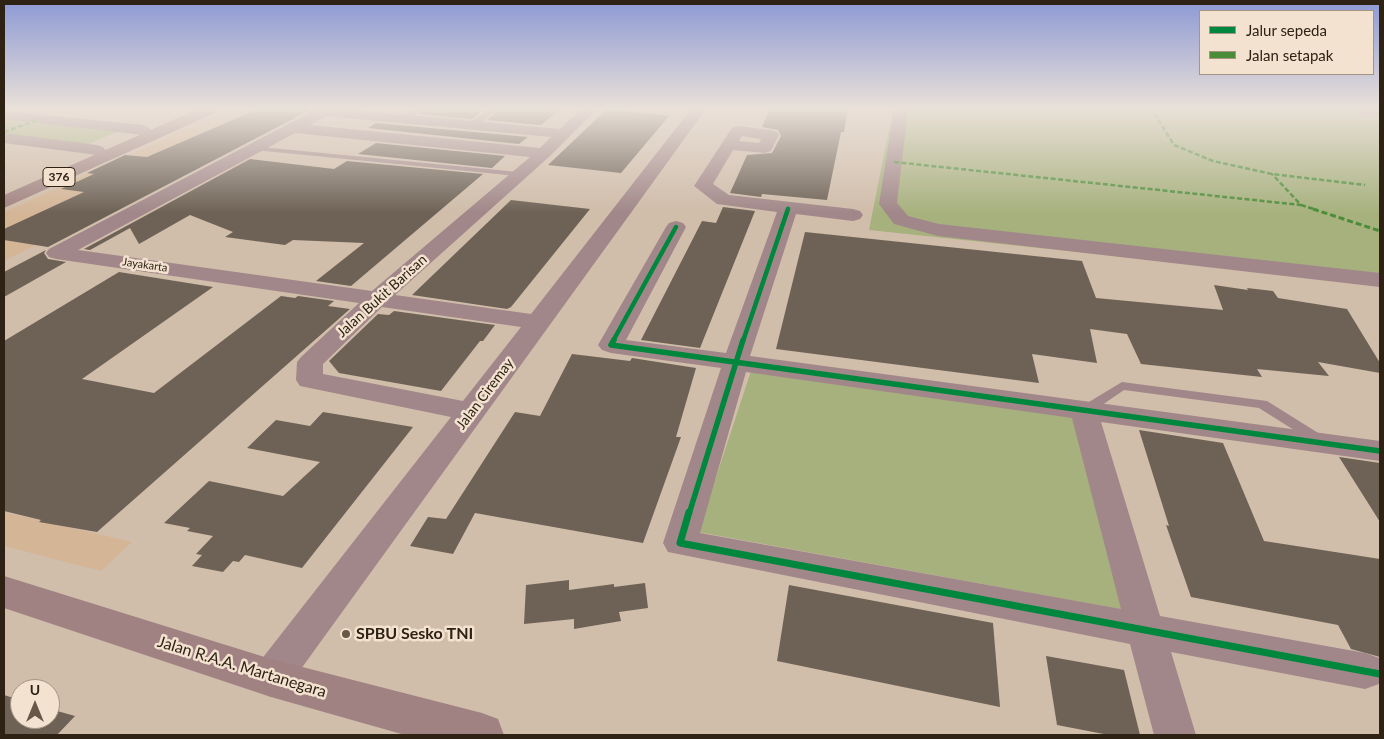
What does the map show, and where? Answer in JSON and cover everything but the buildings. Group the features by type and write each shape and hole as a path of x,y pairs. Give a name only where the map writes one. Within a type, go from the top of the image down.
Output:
{"main road":[{"name":"376","path":"4,190 112,143"},
{"name":"376","path":"4,202 135,143"},
{"name":"Jalan R.A.A. Martanegara","path":"4,592 271,678 482,735"}],"street":[{"path":"47,143 97,150"},
{"name":"Jayakarta","path":"263,143 56,253 539,322"},
{"path":"448,143 544,153"},
{"name":"Jalan Bukit Barisan","path":"471,412 309,380 310,362 378,298 554,143"},
{"name":"Jalan Ciremay","path":"271,678 673,143"},
{"path":"896,143 888,204 901,220 938,230 1380,280"},
{"path":"730,145 703,186 724,200 853,215"},
{"path":"788,208 735,364 680,543 1365,671"},
{"path":"676,227 611,345 735,364 1380,452"},
{"path":"1084,411 1175,735"}],"lane":[{"path":"254,148 518,174"}],"shaded area":[{"path":"154,143 234,143 4,261 4,212"},
{"path":"4,512 132,542 101,571 4,546"}],"green space":[{"path":"886,143 1380,143 1380,284 869,230"},
{"path":"751,371 1075,415 1125,610 698,532"}],"marked path":[{"path":"1173,143 1213,161 1272,174 1365,185"},
{"path":"894,162 1301,205 1272,174"},
{"path":"1301,205 1380,231"}],"cycle path":[{"path":"788,208 735,364 680,543 1380,674"},
{"path":"676,227 611,345 1380,451"}],"place":[{"name":"SPBU Sesko TNI","path":"346,634"}]}
